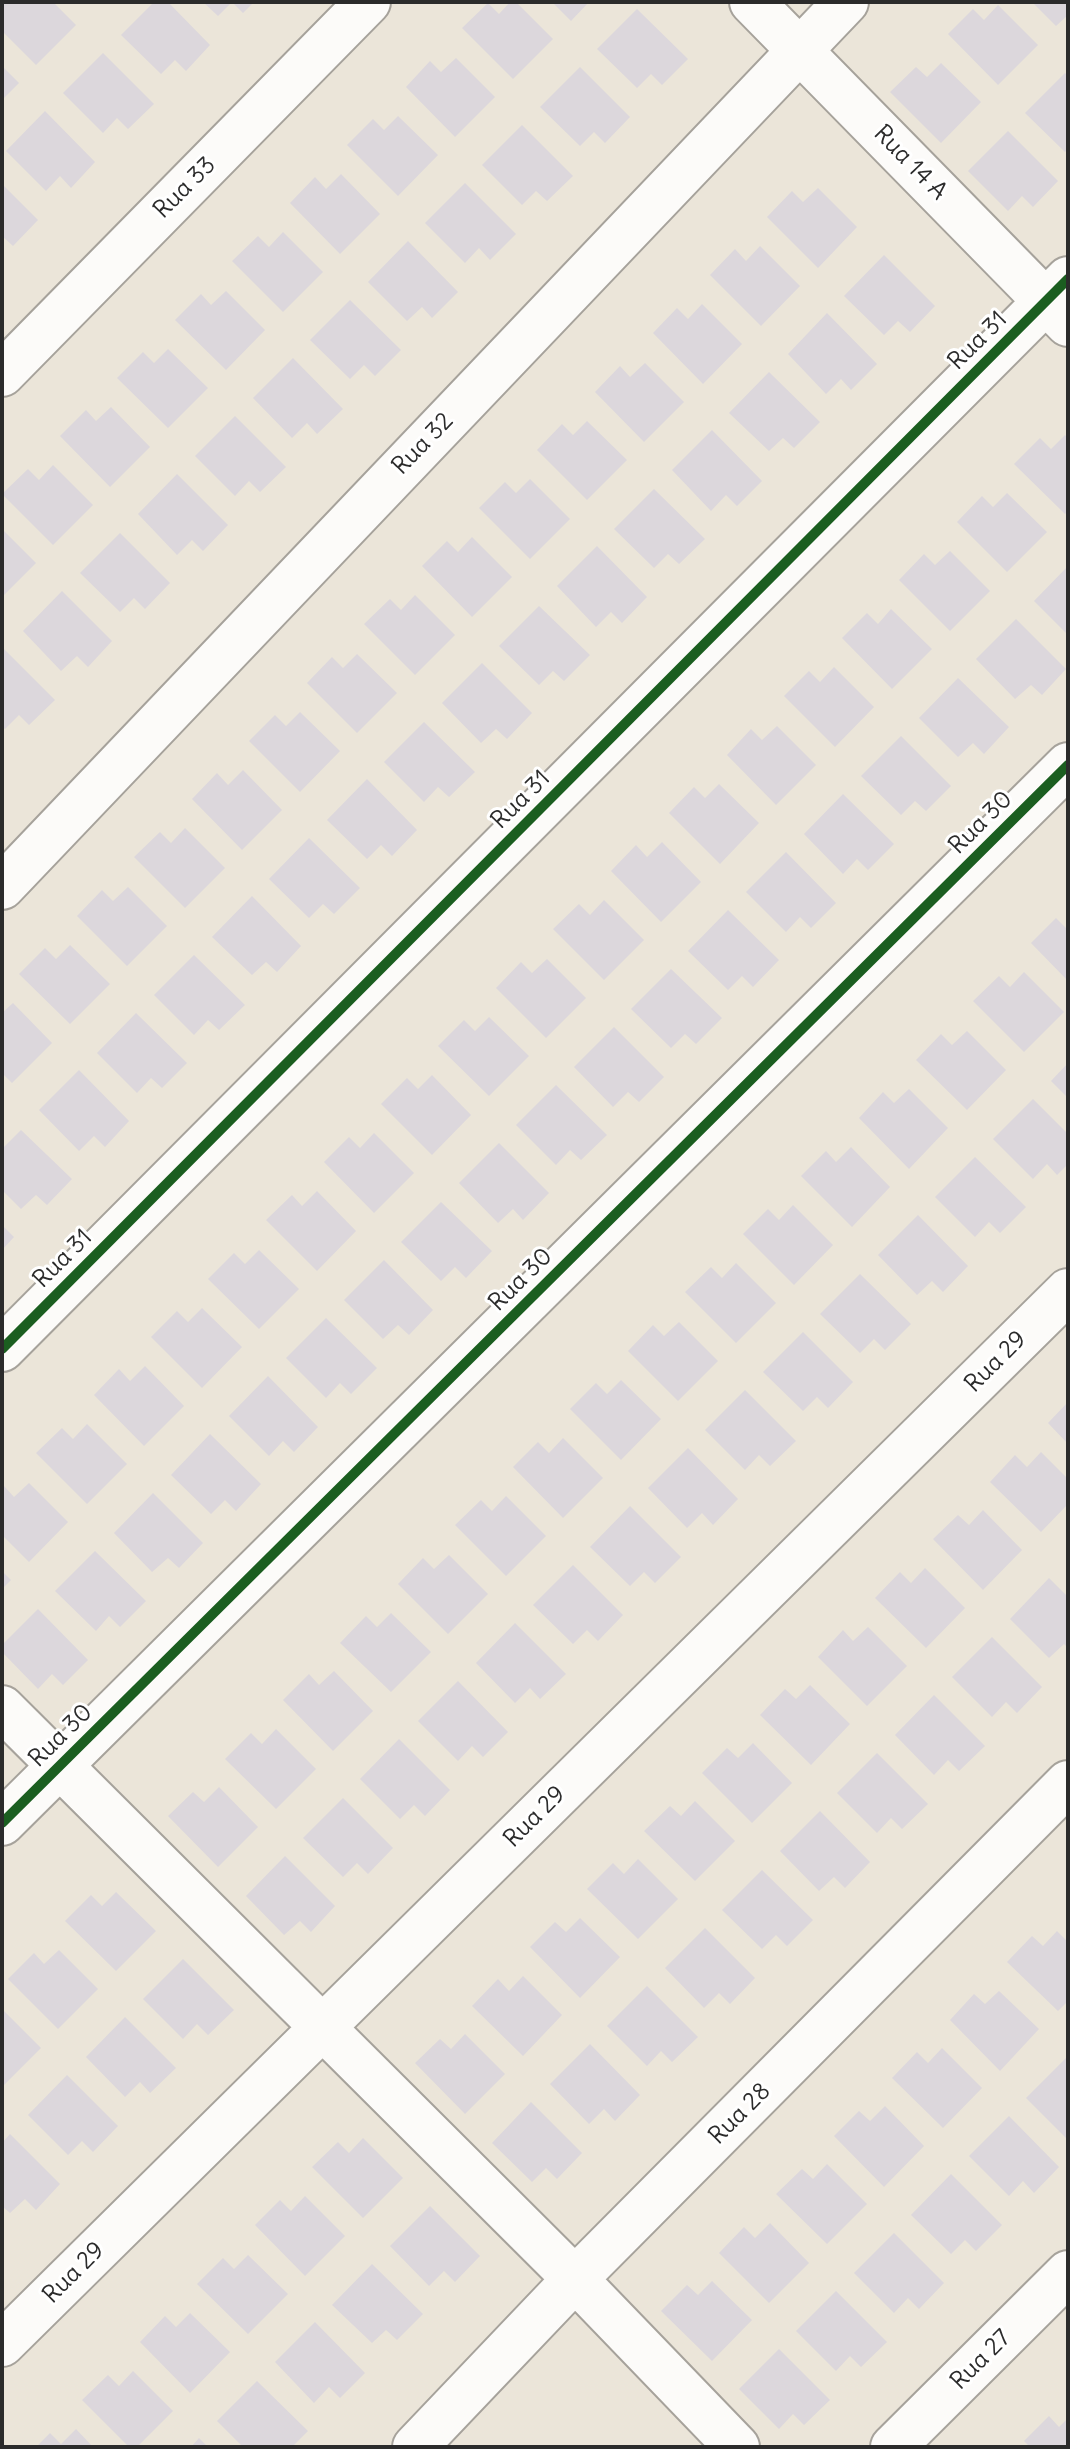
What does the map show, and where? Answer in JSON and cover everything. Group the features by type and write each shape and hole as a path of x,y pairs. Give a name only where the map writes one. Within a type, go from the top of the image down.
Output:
{"street":[{"name":"Rua 33","path":"2,374 368,2"},
{"name":"Rua 14 A","path":"752,2 1061,301"},
{"name":"Rua 32","path":"2,887 846,2"},
{"name":"Rua 31","path":"2,1349 1061,301"},
{"name":"Rua 30","path":"2,1823 1068,765"},
{"name":"Rua 29","path":"2,2344 1068,1291"},
{"path":"2,1708 575,2279 737,2447"},
{"name":"Rua 28","path":"415,2447 575,2279 1068,1783"},
{"name":"Rua 27","path":"893,2447 1068,2273"}],"building":[{"path":"2,2 53,2 76,25 36,65 2,31"},
{"path":"154,2 168,2 210,45 186,71 175,60 161,74 121,35"},
{"path":"203,2 232,2 218,16"},
{"path":"232,2 254,2 243,13"},
{"path":"510,2 516,2 553,39 513,79 462,28 488,3 499,14"},
{"path":"552,2 589,2 571,21"},
{"path":"1032,2 1068,2 1068,15 1056,26"},
{"path":"998,5 1038,45 998,85 948,34 973,9 984,20"},
{"path":"637,9 688,59 662,85 651,74 637,88 597,49"},
{"path":"103,53 154,104 128,129 117,118 103,133 63,93"},
{"path":"456,58 495,97 455,137 406,87 430,61 441,72"},
{"path":"941,63 981,102 941,143 890,92 916,67 927,77"},
{"path":"2,66 19,83 2,100"},
{"path":"580,67 630,117 605,143 594,132 580,146 540,107"},
{"path":"1065,73 1068,76 1068,149 1065,152 1025,113"},
{"path":"45,111 95,162 71,188 60,176 46,191 6,151"},
{"path":"398,116 438,155 398,196 347,145 373,119 384,130"},
{"path":"522,125 573,176 547,201 536,191 522,205 482,165"},
{"path":"1008,131 1058,181 1033,207 1022,196 1008,211 968,171"},
{"path":"341,174 380,214 340,254 290,203 315,177 326,189"},
{"path":"465,183 516,234 490,260 479,248 465,263 425,223"},
{"path":"2,184 38,220 13,246 2,236"},
{"path":"818,188 857,227 818,268 767,217 792,191 803,202"},
{"path":"283,232 323,272 283,312 232,261 258,236 269,247"},
{"path":"408,241 458,292 432,318 422,307 407,321 368,282"},
{"path":"760,246 800,286 761,326 710,275 735,249 746,261"},
{"path":"884,255 935,306 910,332 898,321 884,335 844,296"},
{"path":"226,291 265,330 226,370 175,320 201,294 211,305"},
{"path":"350,300 401,350 375,376 364,365 350,379 310,340"},
{"path":"702,304 742,344 703,384 653,333 677,308 688,319"},
{"path":"827,313 877,364 851,390 841,379 826,394 788,354"},
{"path":"168,349 208,388 168,428 117,378 143,352 154,363"},
{"path":"293,358 343,409 317,434 307,423 292,438 253,398"},
{"path":"645,363 684,402 644,442 595,392 620,366 630,377"},
{"path":"769,372 820,422 794,448 783,438 769,451 729,413"},
{"path":"111,407 150,447 110,487 60,436 86,410 96,421"},
{"path":"235,416 286,467 260,492 249,481 235,496 195,456"},
{"path":"587,421 627,460 587,500 537,450 562,424 573,435"},
{"path":"712,430 762,481 737,506 726,495 711,511 672,470"},
{"path":"1065,435 1068,438 1068,511 1065,514 1014,464 1040,438 1051,449"},
{"path":"53,465 93,505 53,545 2,494 28,469 39,480"},
{"path":"177,474 228,525 203,551 192,540 177,555 138,514"},
{"path":"530,479 570,519 530,559 479,508 505,482 516,493"},
{"path":"654,489 705,539 679,564 668,554 654,568 614,529"},
{"path":"1007,493 1047,532 1007,572 957,522 982,496 993,507"},
{"path":"2,529 36,563 2,597"},
{"path":"120,533 170,583 145,609 134,598 120,612 80,573"},
{"path":"472,537 512,577 472,617 422,566 447,541 458,552"},
{"path":"597,546 647,597 622,623 611,612 596,627 557,586"},
{"path":"950,551 990,591 950,631 899,580 924,554 935,565"},
{"path":"1068,566 1068,635 1034,601"},
{"path":"62,591 112,641 88,667 77,656 61,671 23,631"},
{"path":"415,595 455,635 415,675 364,624 390,599 401,610"},
{"path":"539,606 590,655 564,681 553,671 539,685 499,646"},
{"path":"891,609 932,649 892,689 842,638 867,613 878,624"},
{"path":"1016,619 1066,669 1042,695 1031,685 1015,699 976,659"},
{"path":"4,649 55,700 29,725 19,715 5,729 2,727"},
{"path":"357,654 397,693 357,733 307,683 332,657 343,668"},
{"path":"482,663 532,713 507,739 496,729 481,743 442,703"},
{"path":"834,667 874,707 835,747 784,696 809,671 820,682"},
{"path":"958,678 1009,727 984,754 973,743 958,757 919,718"},
{"path":"300,712 340,751 300,792 249,741 275,715 286,726"},
{"path":"424,722 475,772 449,797 438,787 424,802 384,762"},
{"path":"777,726 816,765 776,805 727,755 751,729 762,740"},
{"path":"901,736 951,786 926,811 915,801 901,815 861,776"},
{"path":"243,770 282,810 242,850 192,799 217,773 228,785"},
{"path":"367,779 417,830 392,856 381,845 367,859 327,820"},
{"path":"719,784 759,823 720,864 669,813 694,787 705,798"},
{"path":"843,794 894,844 868,870 857,859 843,874 804,834"},
{"path":"185,828 225,868 185,908 134,857 160,832 171,843"},
{"path":"309,838 360,888 334,914 323,904 309,918 269,879"},
{"path":"662,842 701,882 661,922 611,871 636,845 647,857"},
{"path":"786,852 836,903 811,928 800,917 786,932 746,892"},
{"path":"128,887 167,926 127,966 77,916 102,890 113,901"},
{"path":"252,896 301,946 277,972 266,962 252,975 212,937"},
{"path":"604,900 644,940 604,980 553,929 579,904 590,915"},
{"path":"728,910 779,960 753,987 742,976 728,990 688,951"},
{"path":"1056,918 1068,930 1068,981 1031,943"},
{"path":"70,945 110,984 70,1024 19,974 45,948 56,959"},
{"path":"194,955 245,1005 219,1030 208,1020 194,1035 154,995"},
{"path":"547,959 586,998 546,1038 496,988 521,962 532,973"},
{"path":"671,969 722,1018 696,1044 685,1034 671,1048 631,1009"},
{"path":"1024,972 1064,1012 1024,1052 973,1001 999,976 1010,987"},
{"path":"13,1003 52,1043 12,1083 2,1073 2,1013"},
{"path":"136,1013 187,1063 162,1088 151,1078 137,1093 97,1053"},
{"path":"489,1017 529,1056 489,1096 438,1046 464,1020 475,1031"},
{"path":"614,1027 664,1077 639,1102 628,1092 613,1107 574,1067"},
{"path":"967,1031 1006,1070 967,1110 916,1060 941,1034 952,1045"},
{"path":"1068,1063 1068,1098 1051,1081"},
{"path":"79,1070 129,1121 105,1147 94,1136 79,1151 39,1110"},
{"path":"432,1075 471,1115 432,1155 381,1104 407,1078 418,1089"},
{"path":"556,1085 607,1135 581,1160 570,1150 556,1165 516,1125"},
{"path":"909,1089 948,1128 909,1169 859,1118 883,1092 894,1103"},
{"path":"1033,1099 1068,1134 1068,1164 1057,1175 1047,1164 1033,1179 993,1139"},
{"path":"21,1130 72,1179 47,1205 36,1195 21,1209 2,1190 2,1149"},
{"path":"374,1133 414,1173 374,1213 324,1162 349,1137 360,1148"},
{"path":"499,1143 549,1193 523,1220 513,1209 498,1223 459,1183"},
{"path":"851,1147 890,1187 852,1227 801,1176 826,1151 836,1162"},
{"path":"975,1157 1026,1207 1000,1233 989,1222 975,1237 935,1197"},
{"path":"317,1191 356,1231 317,1271 266,1220 292,1195 302,1206"},
{"path":"441,1202 492,1251 466,1278 455,1267 441,1281 401,1242"},
{"path":"793,1205 833,1245 794,1285 743,1234 768,1209 779,1220"},
{"path":"918,1215 968,1266 943,1292 932,1281 917,1295 878,1255"},
{"path":"2,1225 14,1237 2,1250"},
{"path":"259,1250 299,1289 259,1329 208,1279 234,1253 245,1264"},
{"path":"384,1260 433,1310 409,1335 398,1325 383,1339 344,1300"},
{"path":"736,1263 776,1303 736,1343 685,1292 711,1267 722,1278"},
{"path":"860,1274 911,1324 885,1350 874,1339 860,1353 820,1314"},
{"path":"202,1308 242,1347 202,1388 151,1337 177,1311 188,1322"},
{"path":"326,1318 377,1368 351,1394 340,1383 326,1398 286,1358"},
{"path":"679,1322 718,1361 678,1401 628,1351 653,1325 664,1336"},
{"path":"803,1332 853,1382 828,1408 817,1397 803,1411 763,1372"},
{"path":"145,1366 184,1406 144,1446 94,1395 119,1369 130,1381"},
{"path":"268,1376 318,1427 294,1452 283,1441 269,1456 229,1416"},
{"path":"621,1380 661,1419 621,1460 570,1409 596,1383 607,1394"},
{"path":"745,1390 796,1441 770,1466 759,1455 745,1470 705,1430"},
{"path":"1068,1402 1068,1444 1048,1423"},
{"path":"87,1424 127,1464 87,1504 36,1453 62,1428 73,1439"},
{"path":"210,1434 261,1484 236,1511 225,1500 211,1514 171,1475"},
{"path":"563,1438 603,1478 563,1518 513,1467 538,1442 549,1453"},
{"path":"688,1448 738,1499 713,1525 702,1513 687,1528 648,1488"},
{"path":"1041,1452 1068,1479 1068,1504 1041,1532 990,1482 1015,1455 1027,1467"},
{"path":"29,1483 68,1522 29,1562 2,1535 2,1488 4,1486 14,1497"},
{"path":"153,1493 203,1543 179,1568 168,1558 152,1572 114,1533"},
{"path":"506,1496 546,1536 506,1576 455,1525 481,1500 492,1511"},
{"path":"630,1506 681,1557 655,1583 644,1572 630,1586 590,1547"},
{"path":"983,1510 1022,1550 983,1590 933,1539 958,1515 969,1525"},
{"path":"95,1551 146,1601 120,1627 109,1616 96,1631 55,1591"},
{"path":"449,1555 488,1594 448,1634 398,1584 423,1558 434,1569"},
{"path":"573,1565 623,1615 598,1641 587,1630 573,1644 533,1605"},
{"path":"925,1568 965,1608 926,1648 875,1598 900,1572 911,1583"},
{"path":"2,1571 11,1580 2,1589"},
{"path":"1049,1578 1068,1597 1068,1648 1064,1644 1049,1658 1010,1619"},
{"path":"38,1609 88,1660 63,1685 52,1674 38,1689 2,1652 2,1645"},
{"path":"391,1613 431,1652 391,1692 340,1643 366,1616 377,1627"},
{"path":"515,1623 566,1674 540,1699 530,1688 515,1703 476,1663"},
{"path":"868,1627 907,1666 867,1706 818,1657 843,1630 853,1641"},
{"path":"992,1637 1042,1687 1017,1713 1006,1702 992,1717 952,1677"},
{"path":"334,1671 373,1711 333,1751 283,1700 309,1674 319,1685"},
{"path":"458,1681 508,1732 483,1757 472,1746 458,1761 418,1721"},
{"path":"810,1685 850,1724 811,1765 760,1715 785,1689 796,1699"},
{"path":"934,1695 985,1746 959,1771 948,1760 934,1775 895,1735"},
{"path":"276,1729 316,1769 276,1809 225,1759 251,1733 262,1744"},
{"path":"399,1739 450,1790 425,1816 414,1805 400,1819 360,1779"},
{"path":"753,1743 792,1783 752,1823 702,1773 727,1748 738,1758"},
{"path":"877,1753 928,1804 902,1829 891,1818 877,1833 837,1793"},
{"path":"219,1787 258,1827 218,1867 168,1816 193,1792 204,1802"},
{"path":"343,1798 393,1848 368,1874 357,1863 343,1877 303,1838"},
{"path":"695,1801 735,1841 695,1881 644,1831 670,1806 681,1816"},
{"path":"820,1811 870,1862 845,1888 834,1877 819,1891 780,1851"},
{"path":"285,1856 335,1906 311,1932 300,1921 284,1935 246,1896"},
{"path":"638,1859 678,1899 638,1939 587,1889 613,1863 624,1874"},
{"path":"762,1870 813,1920 787,1946 776,1935 762,1949 722,1910"},
{"path":"116,1892 156,1931 116,1971 65,1921 91,1895 102,1906"},
{"path":"580,1918 620,1957 580,1998 530,1947 555,1922 566,1932"},
{"path":"705,1928 755,1978 730,2004 719,1993 704,2008 665,1968"},
{"path":"1057,1931 1068,1942 1068,2001 1058,2011 1007,1962 1032,1936 1043,1946"},
{"path":"59,1950 98,1989 58,2029 8,1979 34,1953 44,1964"},
{"path":"183,1959 234,2010 208,2035 197,2024 183,2039 143,1999"},
{"path":"523,1976 562,2015 523,2056 472,2006 498,1979 509,1991"},
{"path":"647,1986 698,2037 672,2062 661,2051 647,2066 607,2026"},
{"path":"999,1991 1039,2029 1000,2071 950,2020 974,1994 985,2004"},
{"path":"2,2009 41,2048 2,2087"},
{"path":"125,2017 176,2068 150,2093 140,2082 125,2097 86,2057"},
{"path":"465,2034 505,2074 465,2114 415,2063 440,2039 451,2049"},
{"path":"590,2044 640,2095 615,2121 604,2109 589,2124 550,2084"},
{"path":"942,2048 982,2088 943,2128 892,2078 917,2052 928,2063"},
{"path":"1066,2058 1068,2060 1066,2138 1026,2098"},
{"path":"67,2075 118,2126 93,2152 82,2141 68,2155 28,2115"},
{"path":"531,2102 582,2153 557,2179 546,2168 532,2182 492,2143"},
{"path":"885,2106 924,2146 884,2187 834,2136 859,2111 870,2121"},
{"path":"1009,2116 1059,2167 1034,2193 1023,2181 1009,2196 969,2156"},
{"path":"10,2134 60,2184 36,2210 25,2199 10,2213 2,2206 2,2143"},
{"path":"363,2138 403,2178 363,2218 312,2167 338,2142 349,2153"},
{"path":"827,2164 867,2204 827,2244 776,2194 802,2169 813,2179"},
{"path":"951,2174 1002,2225 976,2251 965,2240 951,2254 911,2215"},
{"path":"305,2196 345,2236 305,2276 255,2225 280,2200 291,2211"},
{"path":"430,2206 480,2256 455,2282 444,2271 429,2286 390,2246"},
{"path":"770,2223 809,2263 769,2303 719,2253 744,2227 755,2238"},
{"path":"894,2233 944,2283 919,2309 908,2298 894,2313 854,2273"},
{"path":"248,2255 288,2294 248,2334 197,2284 223,2258 234,2269"},
{"path":"372,2264 423,2314 397,2340 386,2330 372,2343 332,2305"},
{"path":"712,2281 752,2320 712,2361 661,2311 687,2285 698,2295"},
{"path":"836,2291 887,2342 861,2367 850,2356 836,2371 796,2331"},
{"path":"190,2313 230,2352 190,2393 140,2342 165,2316 176,2327"},
{"path":"315,2322 365,2373 340,2398 329,2387 314,2403 275,2362"},
{"path":"779,2349 830,2400 804,2425 793,2414 779,2429 739,2389"},
{"path":"133,2371 173,2411 137,2447 129,2447 82,2400 108,2375 119,2386"},
{"path":"257,2381 308,2431 292,2447 243,2447 217,2421"},
{"path":"1049,2416 1059,2427 1068,2418 1068,2447 1030,2447 1024,2441"},
{"path":"76,2429 93,2447 36,2447 50,2433 61,2444"},
{"path":"199,2438 208,2447 191,2447"}],"cycle path":[{"path":"2,1349 1068,279"},
{"path":"2,1823 1068,765"}]}
